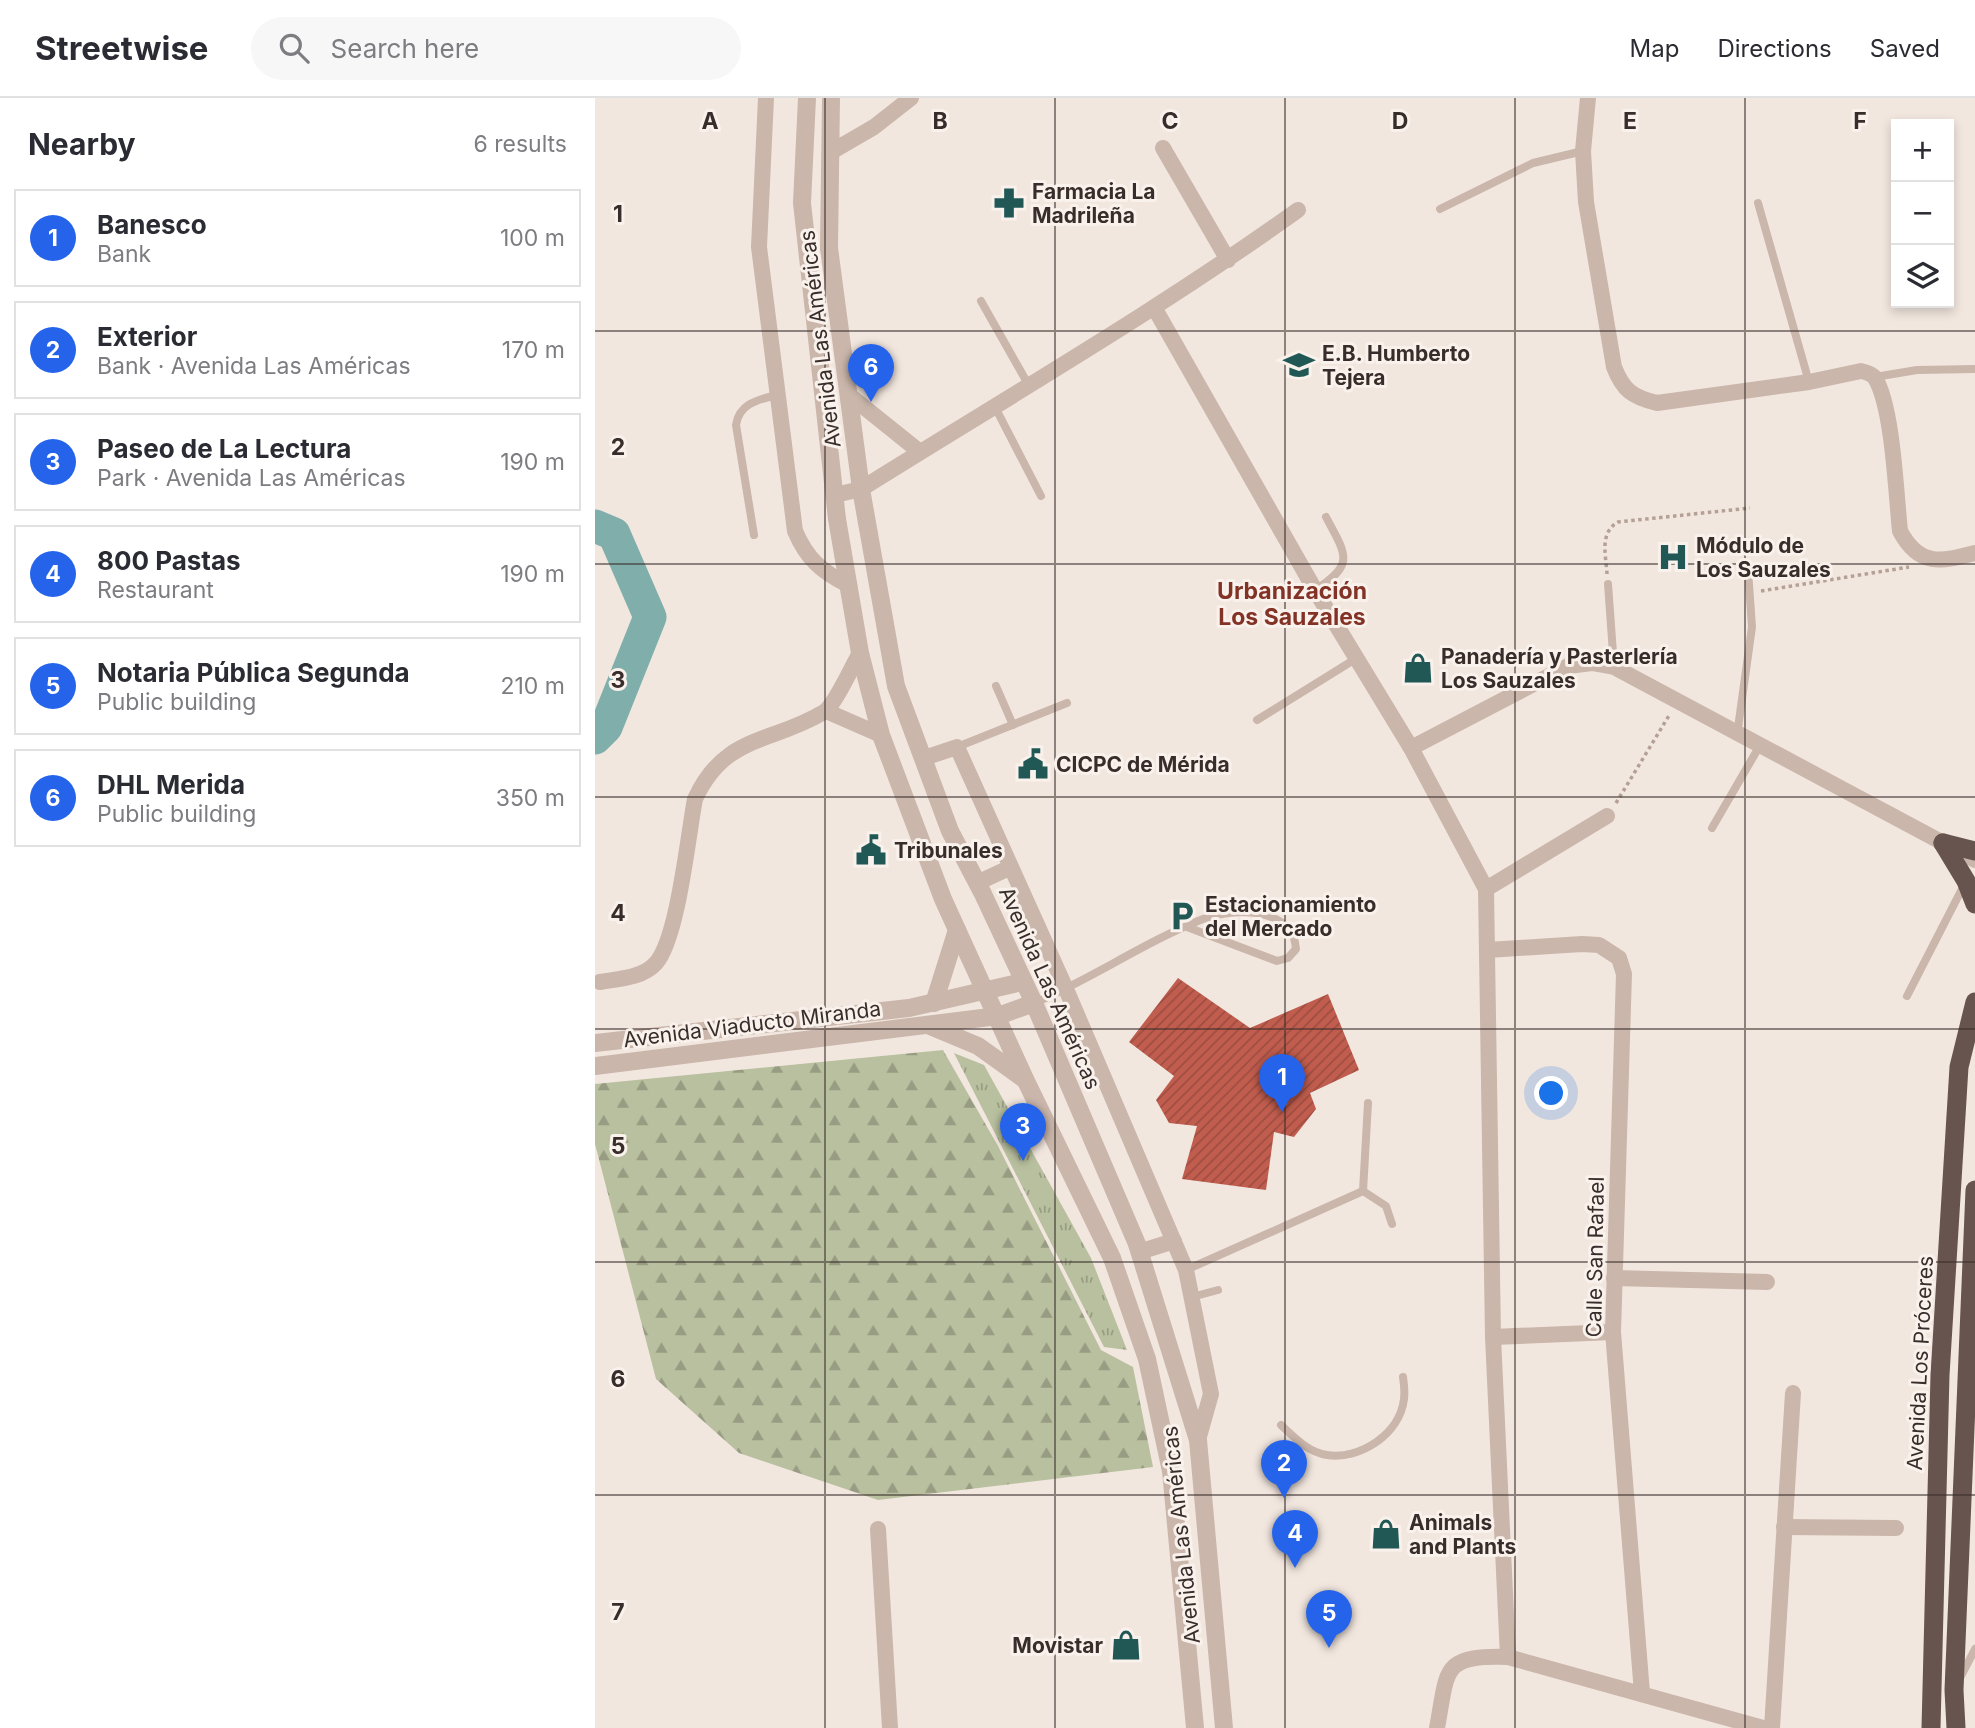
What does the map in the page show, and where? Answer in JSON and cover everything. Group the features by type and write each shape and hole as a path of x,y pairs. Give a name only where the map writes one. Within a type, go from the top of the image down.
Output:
{"highway":[{"path":"1943,843 1975,851"},
{"path":"1943,843 1966,881 1975,904"},
{"name":"Avenida Los Próceres","path":"1931,1728 1940,1375 1959,1067 1975,1002"},
{"path":"1956,1728 1954,1690 1975,1190"}],"street":[{"path":"767,98 759,247 795,531 805,554 821,571 848,585"},
{"name":"Avenida Las Américas","path":"807,98 802,203 835,495 860,653 881,736 957,930 1025,1079 1112,1258 1147,1359 1171,1471 1195,1728"},
{"name":"Avenida Las Américas","path":"831,98 829,248 861,489 896,686 950,831 1034,1003 1139,1252 1198,1440 1224,1728"},
{"path":"831,152 874,127 911,98"},
{"path":"1588,98 1583,151 1588,216 1614,367 1622,387 1637,398 1657,403 1809,382 1861,371 1874,377 1886,415 1900,531 1914,551 1939,563 1975,553"},
{"path":"1163,148 1228,260"},
{"path":"835,495 861,489 1028,384 1155,309 1298,210"},
{"path":"1155,309 1315,590 1411,748 1486,889 1493,1337 1509,1657"},
{"path":"849,395 921,452"},
{"path":"600,982 638,975 656,963 670,935 695,799 704,779 717,763 732,751 826,711 860,653"},
{"path":"1411,748 1568,666 1592,663 1614,667 1759,747 1975,860"},
{"path":"826,711 881,736"},
{"path":"924,758 957,747 1009,868 1066,989 1186,1270 1211,1394 1198,1440"},
{"path":"1486,889 1607,816"},
{"path":"977,883 1009,868"},
{"path":"934,1003 957,930"},
{"name":"Calle San Rafael","path":"1488,950 1599,945 1619,958 1624,974 1613,1332 1641,1693"},
{"name":"Avenida Viaducto Miranda","path":"595,1043 909,1009 1022,982"},
{"name":"Avenida Viaducto Miranda","path":"595,1066 922,1027 998,1016 1034,1003"},
{"path":"922,1027 978,1046 1025,1079"},
{"path":"1139,1252 1174,1241"},
{"path":"1614,1278 1767,1282"},
{"path":"1493,1337 1613,1332"},
{"path":"1772,1728 1793,1393"},
{"path":"1784,1527 1896,1528"},
{"path":"878,1529 890,1728"},
{"path":"1437,1728 1447,1674 1454,1664 1473,1656 1509,1657 1763,1728"}],"lane":[{"path":"1440,209 1523,167 1583,151"},
{"path":"1758,203 1809,382"},
{"path":"981,301 1028,384"},
{"path":"1874,377 1917,370 1975,369"},
{"path":"754,534 736,425 737,414 744,406 776,395"},
{"path":"995,407 1041,496"},
{"path":"1315,590 1333,578 1343,567 1345,554 1326,517"},
{"path":"1737,735 1751,655 1751,593 1748,570"},
{"path":"1608,584 1614,667"},
{"path":"1257,720 1357,658"},
{"path":"996,686 1013,725"},
{"path":"957,747 1067,703"},
{"path":"1712,828 1759,747"},
{"path":"1907,996 1966,881"},
{"path":"1034,1003 1205,918 1251,913 1274,918 1288,925 1295,935 1296,949 1288,958 1277,961 1187,927"},
{"path":"1363,1191 1368,1103"},
{"path":"1363,1191 1386,1206 1392,1224"},
{"path":"1186,1270 1363,1191"},
{"path":"1192,1297 1219,1290"},
{"path":"1281,1426 1304,1446 1326,1455 1348,1456 1370,1447 1391,1429 1405,1400 1403,1377"},
{"path":"1954,1690 1975,1649"}],"path":[{"path":"1608,584 1605,536 1609,527 1618,522 1749,508"},
{"path":"1751,593 1939,563"},
{"path":"1607,816 1677,703"}],"green space":[{"path":"943,1050 998,1146 1101,1350 1133,1367 1153,1467 878,1500 739,1453 656,1379 595,1144 595,1084"},
{"path":"954,1053 984,1065 1091,1258 1127,1350 1104,1347"}],"building":[{"path":"1178,978 1250,1028 1328,994 1359,1070 1310,1093 1316,1109 1294,1137 1274,1132 1266,1190 1182,1179 1197,1126 1169,1123 1156,1100 1174,1076 1129,1042"}],"waterway":[{"path":"595,526 614,534 650,617 606,727 595,738"}],"place":[{"name":"Farmacia La Madrileña","path":"1009,203"},
{"name":"E.B. Humberto Tejera","path":"1299,365"},
{"name":"DHL Merida","path":"871,402"},
{"name":"Módulo de Los Sauzales","path":"1673,557"},
{"name":"Panadería y Pasterlería Los Sauzales","path":"1418,668"},
{"name":"CICPC de Mérida","path":"1033,764"},
{"name":"Tribunales","path":"871,850"},
{"name":"Estacionamiento del Mercado","path":"1182,916"},
{"name":"Banesco","path":"1282,1112"},
{"name":"Paseo de La Lectura","path":"1023,1161"},
{"name":"Exterior","path":"1284,1498"},
{"name":"Animals and Plants","path":"1386,1534"},
{"name":"800 Pastas","path":"1295,1568"},
{"name":"Movistar","path":"1126,1645"},
{"name":"Notaria Pública Segunda","path":"1329,1648"}],"district":[{"name":"Urbanización Los Sauzales","path":"1292,604"}]}
